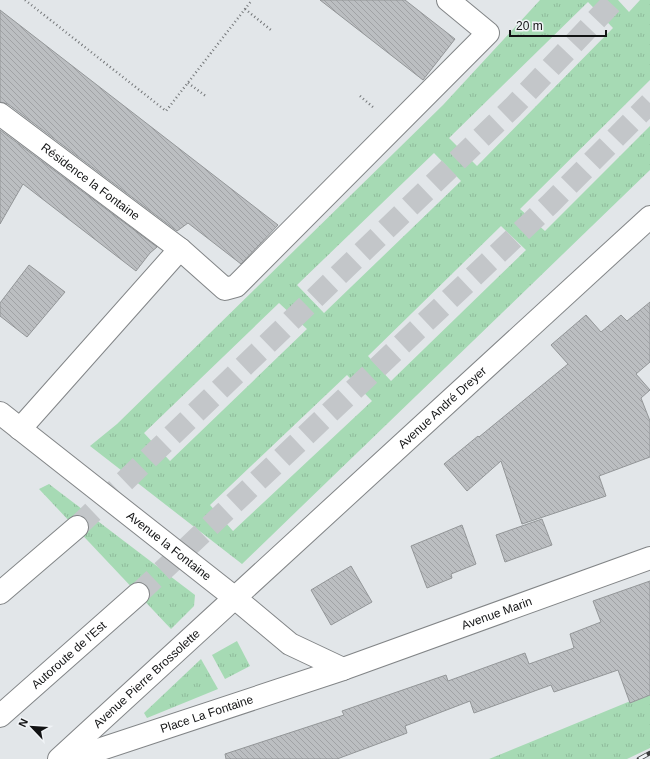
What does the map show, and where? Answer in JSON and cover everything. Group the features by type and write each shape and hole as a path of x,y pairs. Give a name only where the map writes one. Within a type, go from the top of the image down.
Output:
{"main road":[{"name":"Résidence la Fontaine","path":"0,114 180,249 225,289 236,286 488,33 448,0"},
{"name":"Avenue André Dreyer","path":"235,598 650,217"},
{"path":"20,429 180,249"},
{"name":"Avenue la Fontaine","path":"0,413 235,598 290,644 343,669"},
{"path":"0,593 77,527"},
{"name":"Avenue Marin","path":"343,669 650,558"},
{"name":"Autoroute de l’Est","path":"0,716 138,594"},
{"name":"Avenue Pierre Brossolette","path":"59,759 235,598"},
{"name":"Place La Fontaine","path":"71,759 343,669"}],"path":[{"path":"25,0 166,111 252,0"},
{"path":"245,9 271,30"},
{"path":"188,83 207,97"}],"green space":[{"path":"540,0 618,0 629,12 640,0 650,0 650,80 520,209 545,231 650,126 650,170 242,564 90,446 117,424 443,105","holes":["588,2 613,28 477,166 449,138","434,153 461,181 324,313 297,285","501,226 526,250 391,381 368,356","279,303 307,329 170,461 144,433","347,375 372,401 233,531 210,505"]},
{"path":"49,484 195,595 194,606 171,629 39,489"},
{"path":"237,641 250,666 225,679 212,655"},
{"path":"201,659 218,689 147,718 144,713"},
{"path":"650,693 650,748 627,759 489,759"}],"building":[{"path":"320,0 405,0 455,39 423,80"},
{"path":"0,10 278,225 241,264 188,223 177,231 8,104 0,102"},
{"path":"0,130 157,247 150,253 136,271 23,184 0,224"},
{"path":"29,265 65,292 27,337 0,316 0,303"},
{"path":"650,302 650,362 636,374 650,390 641,398 650,421 650,457 599,476 606,496 522,524 501,461 467,491 444,464 568,364 551,345 586,315 601,332 621,315 627,321"},
{"path":"542,519 552,545 505,562 496,535"},
{"path":"462,525 476,564 451,574 452,578 427,588 411,546"},
{"path":"351,566 372,602 331,625 311,590"},
{"path":"650,581 650,695 630,703 618,670 554,692 551,685 474,713 470,701 405,726 407,733 337,759 226,759 225,754 344,715 342,711 446,675 448,681 525,653 529,664 574,648 570,634 601,622 593,601"}],"tunnel":[{"path":"77,527 513,107 615,0"},
{"path":"138,594 550,204 650,103"}],"railway":[{"path":"639,759 650,753"}]}
